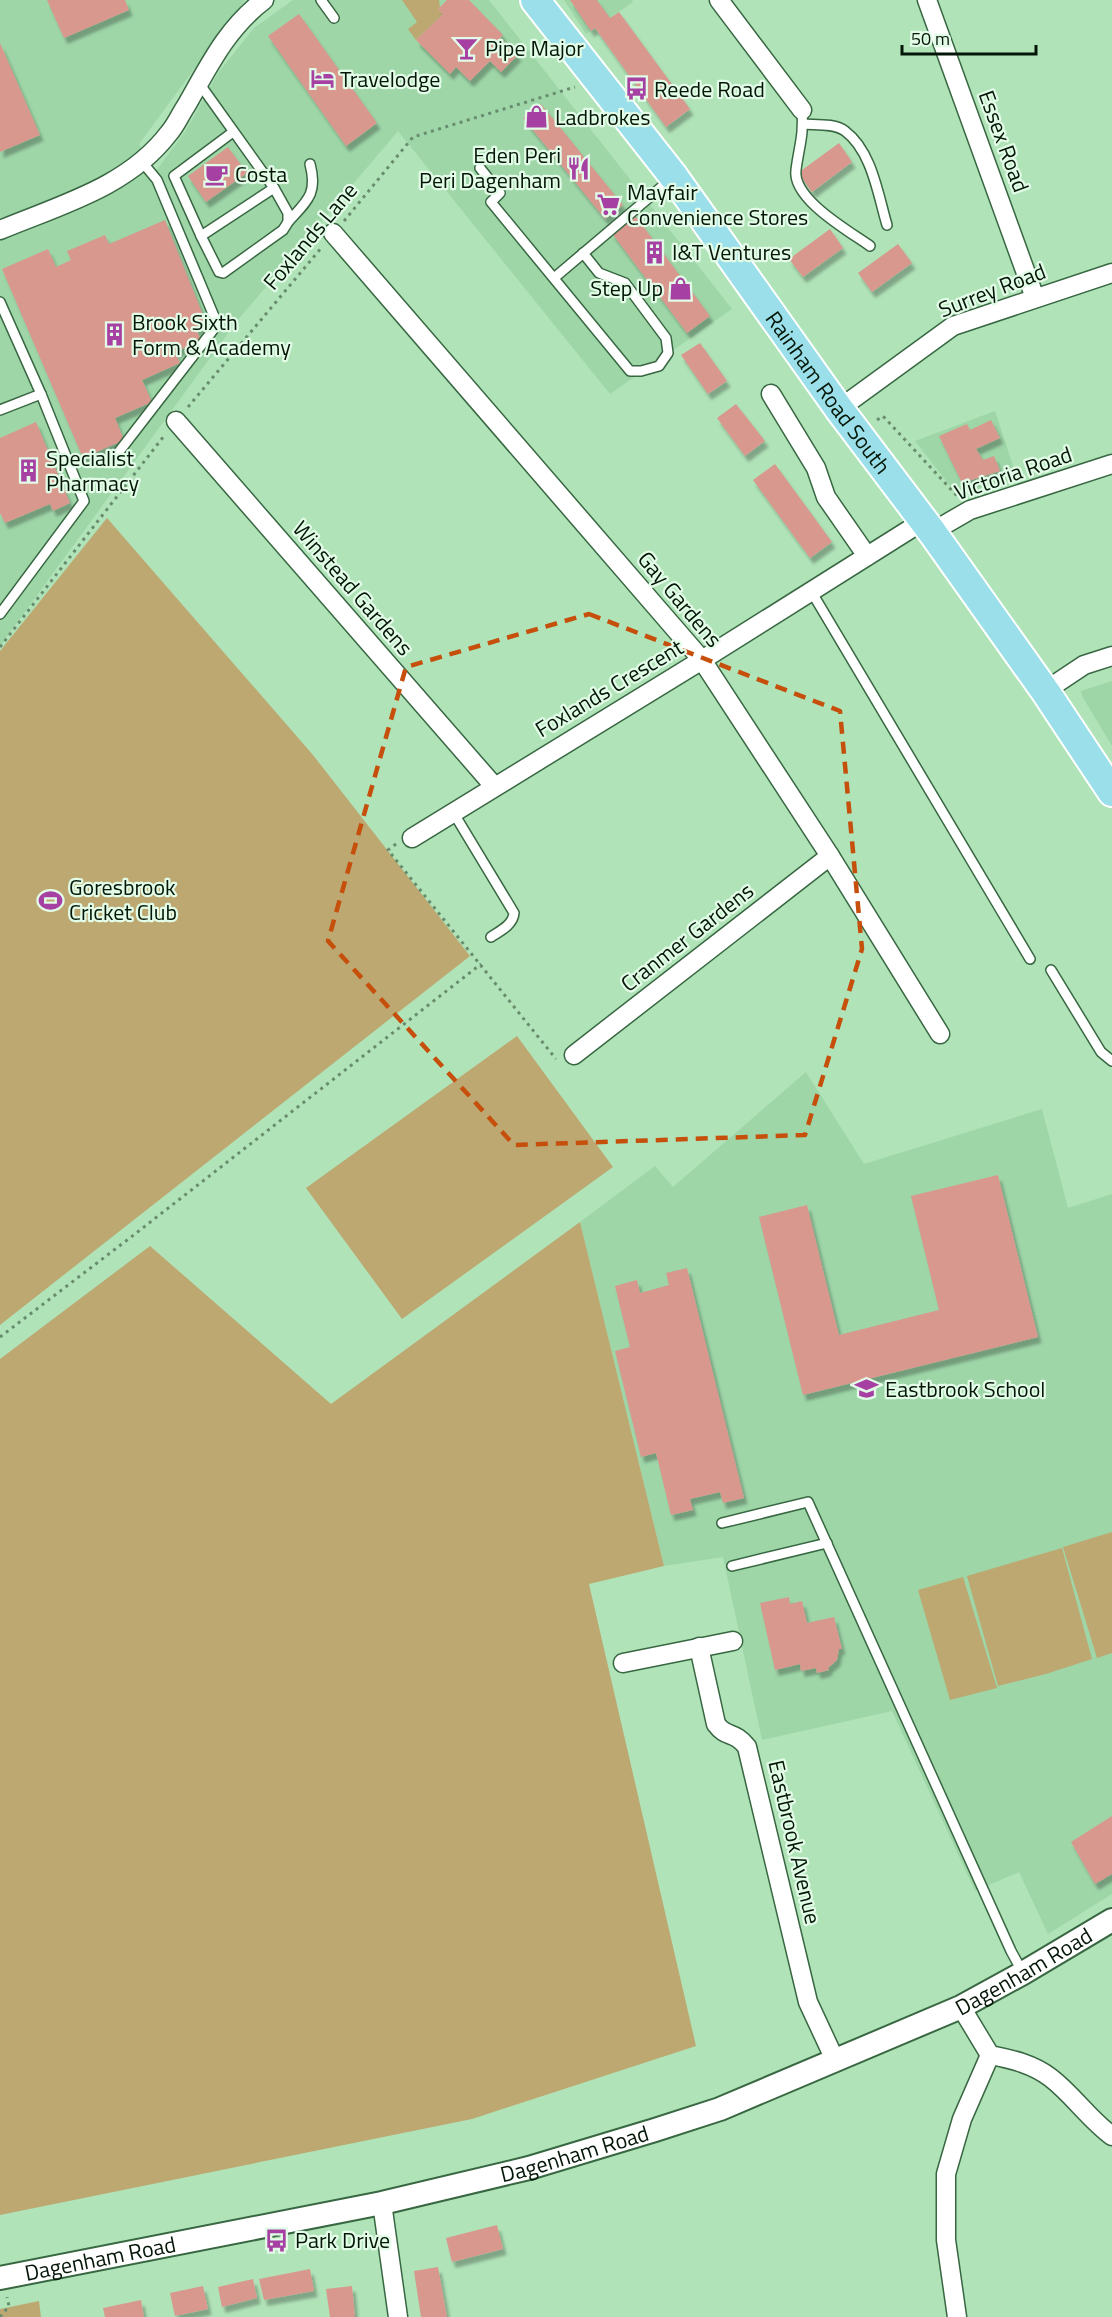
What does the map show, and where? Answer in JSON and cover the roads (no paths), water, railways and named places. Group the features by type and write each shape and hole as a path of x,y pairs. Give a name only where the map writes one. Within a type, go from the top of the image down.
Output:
{"main road":[{"name":"Rainham Road South","path":"535,0 674,177 839,410 928,526 1045,691 1112,792"}],"street":[{"path":"0,230 106,186 143,163 170,133 217,51 245,15 264,0"},
{"path":"719,0 803,117"},
{"name":"Essex Road","path":"927,0 1035,298"},
{"name":"Gay Gardens","path":"333,233 702,660 830,856 940,1034"},
{"name":"Surrey Road","path":"839,410 953,326 1112,273"},
{"path":"771,394 816,468 826,497 867,556"},
{"name":"Winstead Gardens","path":"176,421 494,786"},
{"name":"Victoria Road","path":"928,526 1112,464"},
{"name":"Foxlands Crescent","path":"412,838 867,556 928,526"},
{"path":"1045,691 1084,665 1112,656"},
{"name":"Cranmer Gardens","path":"574,1055 830,856"},
{"path":"622,1663 733,1641"},
{"name":"Eastbrook Avenue","path":"699,1647 716,1724 722,1732 739,1736 747,1747 808,2002 835,2060"},
{"name":"Dagenham Road","path":"0,2278 382,2203 529,2168 655,2130 720,2109 961,2007 1112,1920"},
{"path":"961,2007 990,2055 1020,2061 1050,2077 1095,2123 1112,2136"},
{"path":"957,2317 946,2240 946,2174 962,2119 990,2055"},
{"path":"382,2203 398,2317"}],"lane":[{"path":"321,0 334,18"},
{"path":"199,83 274,188 288,213 288,222"},
{"path":"870,246 810,202 796,182 795,170 803,139 803,117 844,129 858,144 867,160 887,225"},
{"path":"233,132 174,177 219,272 228,271 283,230 308,201 314,181 310,164"},
{"path":"118,453 213,330 216,321 157,180 143,163"},
{"path":"480,168 500,193 491,202 630,371 641,371 659,366 668,352 666,338 625,283 599,273 583,253"},
{"path":"554,278 674,177"},
{"path":"201,236 274,188"},
{"path":"0,302 41,394 84,501 0,614"},
{"path":"0,410 41,394"},
{"path":"811,591 1030,959"},
{"path":"453,812 514,913 508,925 491,938"},
{"path":"1051,970 1101,1053 1112,1061"},
{"path":"722,1523 808,1502 1023,1972"},
{"path":"732,1566 827,1543"}],"place":[{"name":"Pipe Major","path":"467,48"},
{"name":"Travelodge","path":"322,79"},
{"name":"Reede Road","path":"636,89"},
{"name":"Ladbrokes","path":"537,117"},
{"name":"Eden Peri Peri Dagenham","path":"579,168"},
{"name":"Costa","path":"217,174"},
{"name":"Mayfair Convenience Stores","path":"609,205"},
{"name":"I&T Ventures","path":"654,252"},
{"name":"Step Up","path":"681,288"},
{"name":"Brook Sixth Form & Academy","path":"114,335"},
{"name":"Specialist Pharmacy","path":"28,471"},
{"name":"Goresbrook Cricket Club","path":"51,900"},
{"name":"Eastbrook School","path":"867,1389"},
{"name":"Park Drive","path":"277,2240"}]}
